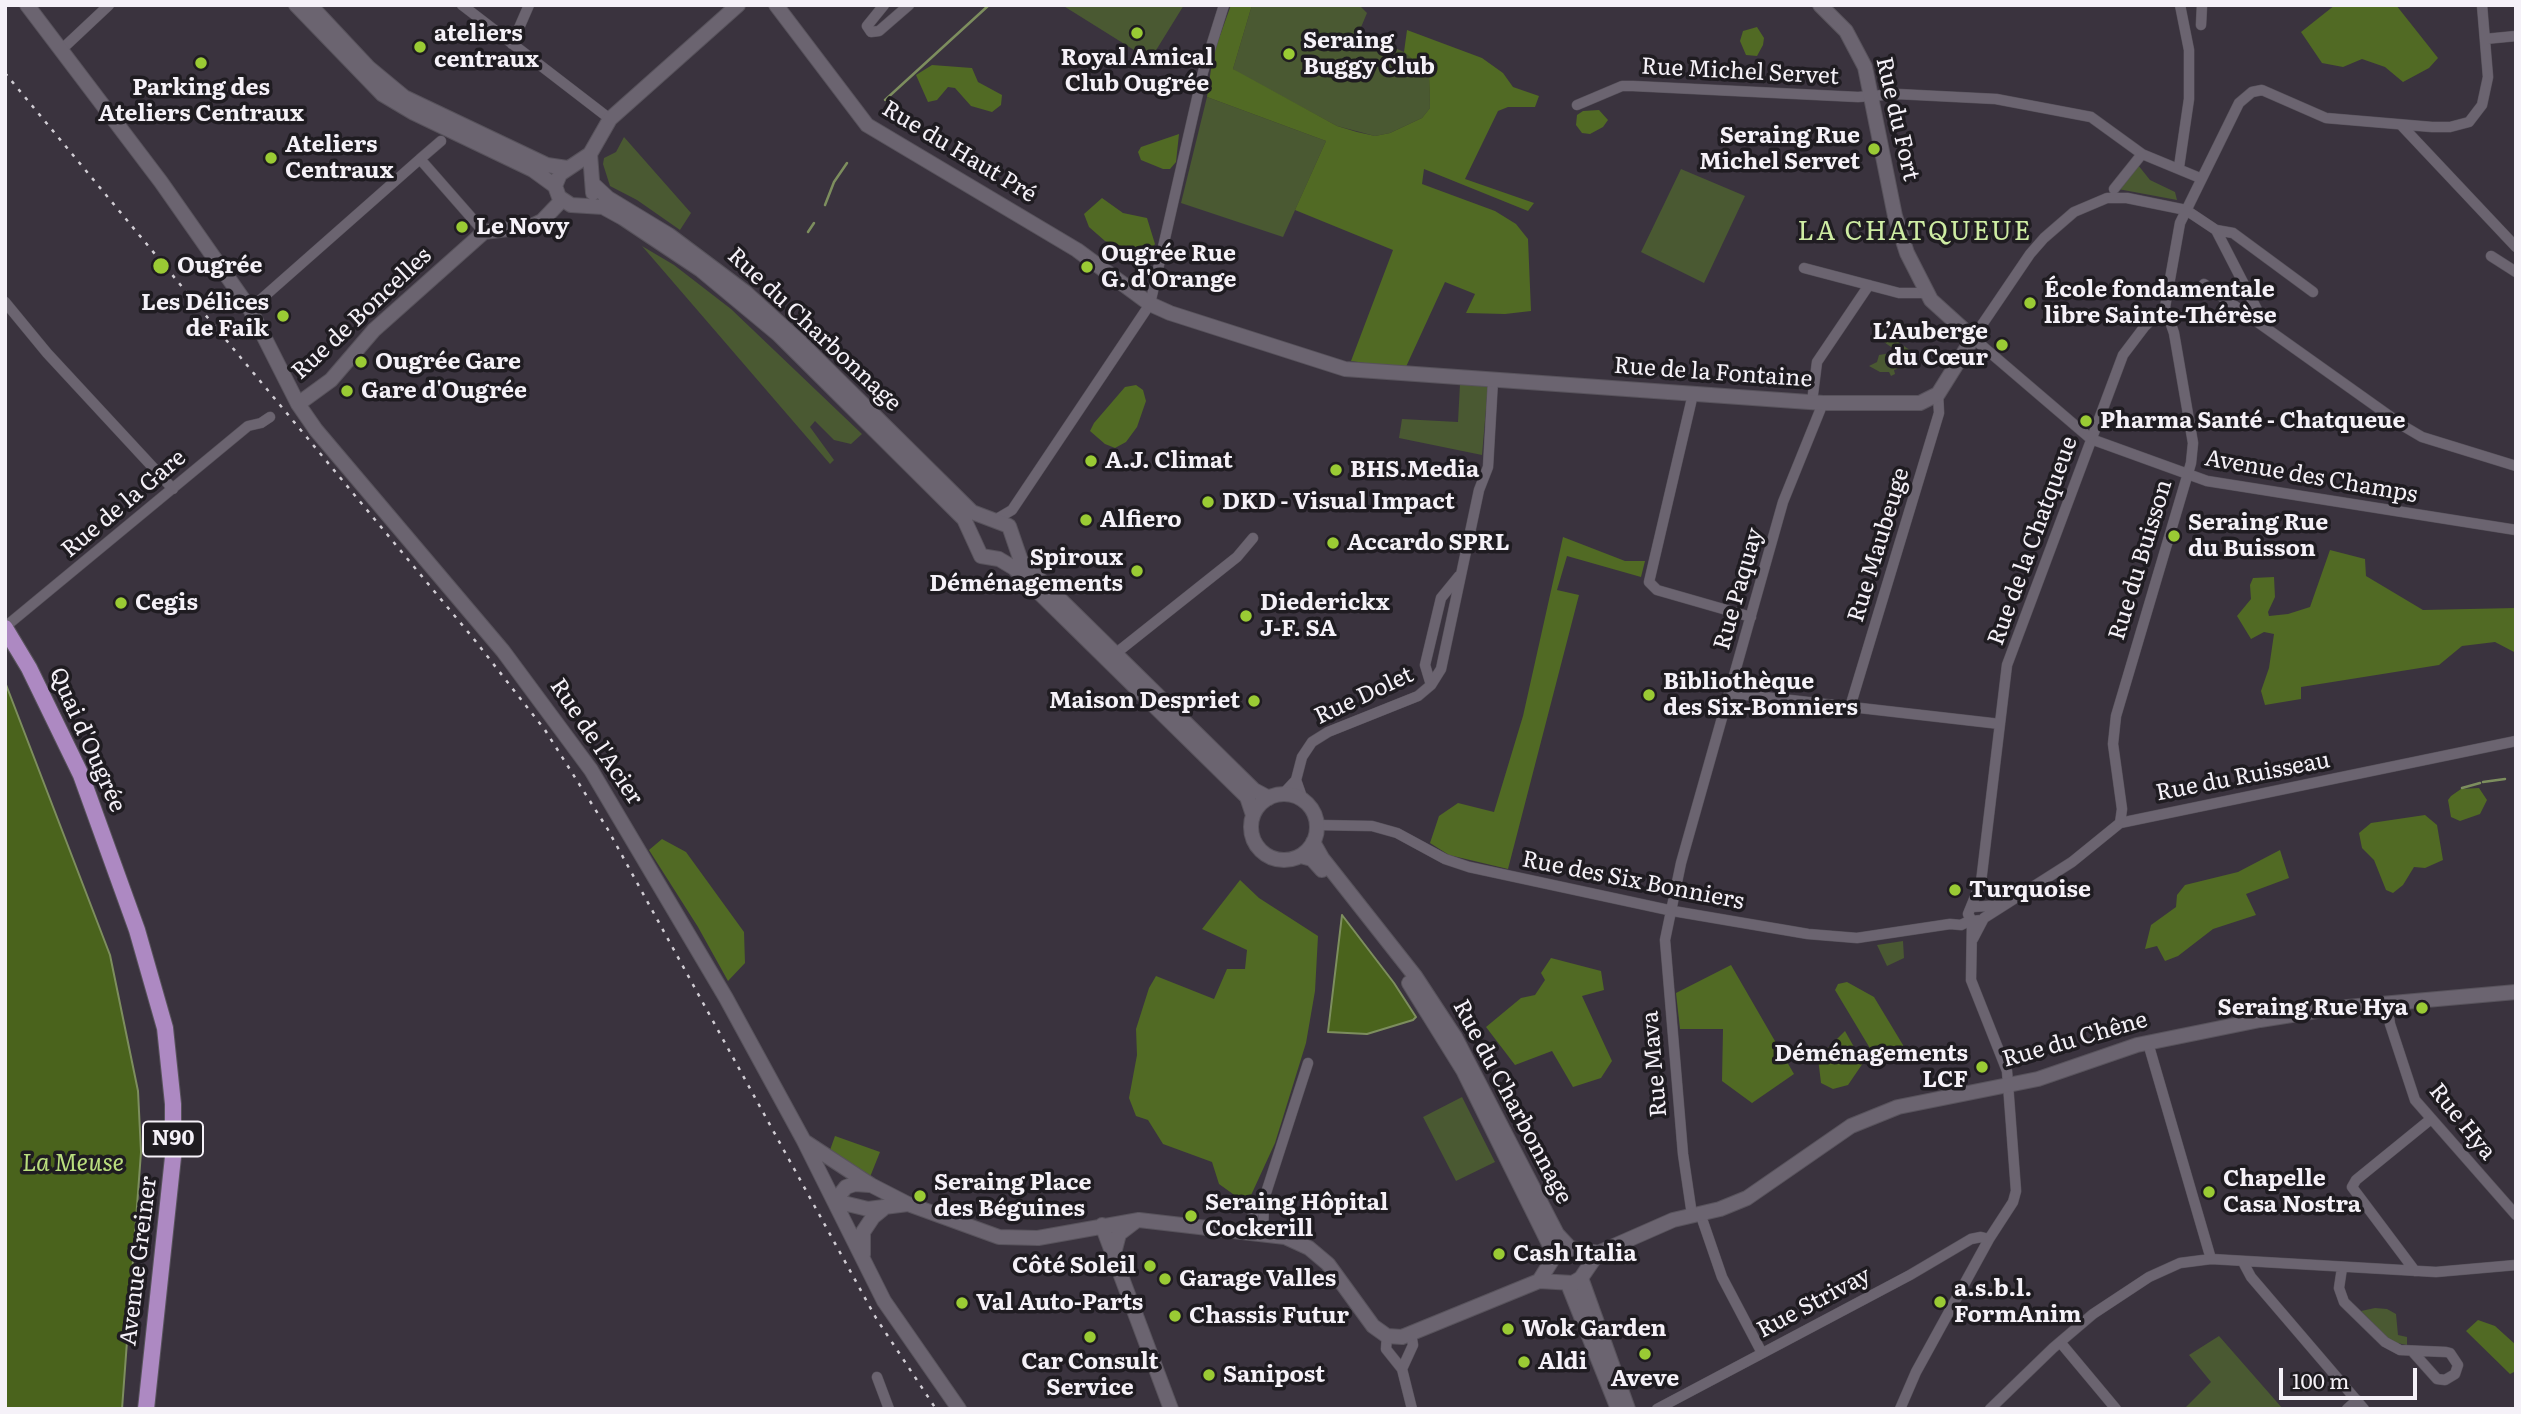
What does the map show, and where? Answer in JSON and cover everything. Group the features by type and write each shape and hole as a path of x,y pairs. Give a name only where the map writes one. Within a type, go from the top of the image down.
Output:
{"main road":[{"name":"Rue de l'Acier","path":"27,5 161,182 250,309 298,404 361,485 503,652 583,759 683,922 804,1141 864,1264 895,1319 959,1409"},
{"path":"296,5 382,94 414,113 539,173 555,186 562,200 571,205 582,204 591,197 593,180 590,154"},
{"path":"310,5 369,68 404,97 547,165 583,168 593,180"},
{"path":"555,186 560,174 590,154 610,119 738,5"},
{"name":"Rue du Haut Pré","path":"776,5 867,125 1077,250 1150,304"},
{"name":"Rue du Fort","path":"1819,5 1838,21 1854,42 1865,68 1899,230 1926,293"},
{"name":"Rue du Charbonnage","path":"593,180 608,198 677,241 745,292 799,341 972,512 1011,529"},
{"path":"484,232 532,226 542,221 562,200"},
{"name":"Rue du Charbonnage","path":"582,204 603,206 635,225 690,262 753,313 964,519 981,556 999,559 1014,568 1247,797 1253,815 1251,835 1262,852 1281,861 1301,856 1312,859 1354,910 1439,1030 1481,1105 1552,1258"},
{"name":"Rue de Boncelles","path":"298,404 331,380 374,330 484,232"},
{"path":"1926,293 1973,338 1938,394"},
{"name":"Rue de la Fontaine","path":"1150,304 1170,313 1339,368 1817,402 1920,403 1938,394"},
{"path":"973,539 978,527 994,520"},
{"path":"1011,529 1013,544 1021,561 1254,790 1303,800 1312,810 1317,825 1313,842 1301,856"},
{"path":"999,559 1008,554 1013,544"},
{"name":"Quai d'Ougrée","path":"5,627 67,745 118,874"},
{"path":"1253,815 1276,796"},
{"name":"Rue du Charbonnage","path":"1313,842 1322,859 1415,976 1455,1037 1557,1234 1574,1249"},
{"name":"Avenue Greiner","path":"118,874 159,1001 173,1104 172,1172 146,1409"},
{"name":"Rue du Chêne","path":"1573,1278 1598,1253 1664,1223 1720,1209 1753,1195 1842,1132 1869,1117 1909,1104 2038,1079 2148,1043 2279,1017 2387,1003 2516,992"},
{"path":"804,1141 871,1185 908,1204 975,1230 1010,1238 1048,1237 1136,1221 1263,1233 1297,1242 1320,1256 1373,1326 1387,1336 1411,1334 1539,1281 1573,1278"},
{"path":"871,1185 855,1184 846,1187 835,1201 860,1208 908,1204"},
{"path":"864,1264 863,1232 873,1217 884,1208"},
{"path":"1113,1258 1119,1234 1136,1221"},
{"path":"1102,1226 1171,1409"},
{"path":"1539,1281 1552,1258 1574,1249 1598,1253"},
{"path":"1574,1249 1573,1278 1628,1407"},
{"path":"1552,1258 1553,1276 1573,1278"}],"street":[{"path":"60,51 109,5"},
{"path":"462,5 610,119"},
{"path":"512,44 529,5"},
{"path":"896,16 886,5 869,24 871,32 879,31 909,5"},
{"path":"994,520 1012,510 1150,304 1203,72 1224,5"},
{"path":"2179,167 2189,99 2189,50 2180,5"},
{"path":"2201,25 2202,5"},
{"path":"2165,307 2176,236 2200,178 2239,103 2256,91 2274,94 2326,118 2402,126 2450,127 2469,122 2476,115 2486,94 2488,77 2482,5"},
{"path":"2485,39 2516,36"},
{"name":"Rue Michel Servet","path":"1577,105 1622,86 1858,97 1870,94 1996,99 2072,111 2099,121 2142,154 2179,167 2200,178"},
{"path":"2402,126 2516,247"},
{"path":"250,309 441,141"},
{"path":"2114,189 2142,154"},
{"path":"420,159 484,232"},
{"path":"1973,338 2030,254 2083,206 2107,198 2127,198 2186,210 2216,230 2233,233 2313,292"},
{"path":"2216,230 2266,327"},
{"path":"2491,256 2516,272"},
{"path":"1804,268 1912,295 1926,293"},
{"path":"2204,284 2422,437 2516,466"},
{"name":"Rue Paquay","path":"1672,911 1681,863 1729,693 1785,497 1817,402 1817,362 1869,285"},
{"path":"5,302 47,353 173,489"},
{"name":"Rue de la Chatqueue","path":"1977,920 1974,907 1981,882 2007,665 2125,352 2145,326 2165,307"},
{"name":"Rue du Buisson","path":"2120,824 2122,809 2113,744 2116,716 2187,473 2193,443 2174,334 2165,307"},
{"name":"Avenue des Champs","path":"1973,338 2091,439 2187,473 2234,487 2516,530"},
{"name":"Rue Dolet","path":"1276,796 1296,780 1305,751 1317,739 1384,707 1418,696 1431,685 1441,669 1460,590 1460,576 1479,490 1488,467 1493,380"},
{"path":"1693,394 1648,582 1657,590 1751,617"},
{"name":"Rue Maubeuge","path":"1850,708 1936,424 1938,394"},
{"name":"Rue de la Gare","path":"5,627 248,426 261,423 270,417"},
{"path":"1011,529 1012,510"},
{"path":"1115,654 1237,557 1253,538"},
{"name":"Rue Dolet","path":"1431,685 1425,664 1441,598 1460,576"},
{"path":"1729,693 2000,724"},
{"name":"Rue du Ruisseau","path":"1977,920 2072,862 2120,824 2516,741"},
{"path":"1296,780 1303,800"},
{"name":"Rue des Six Bonniers","path":"1317,825 1372,826 1397,832 1445,859 1469,867 1672,911 1844,938 1950,924 1961,925 1977,920"},
{"name":"Rue du Ruisseau","path":"1974,907 2001,905"},
{"path":"1900,1409 1913,1378 1989,1239 2013,1202 2016,1191 2008,1084 2001,1050 1971,980 1973,939 1977,920 1985,912 1974,907"},
{"name":"Rue des Six Bonniers","path":"1950,924 1974,907"},
{"name":"Rue Mava","path":"1672,911 1664,950 1696,1214 1719,1271 1762,1353"},
{"name":"Rue Hya","path":"2387,1003 2390,1024 2415,1100 2516,1215"},
{"path":"2148,1043 2211,1259"},
{"path":"1263,1233 1264,1199 1308,1063"},
{"path":"2415,1271 2352,1187 2356,1180 2431,1119"},
{"path":"1247,1231 1257,1204 1264,1199"},
{"name":"Rue Strivay","path":"1657,1409 1910,1275 1970,1239 1989,1239"},
{"path":"1990,1409 2060,1342 2109,1302 2149,1277 2180,1263 2211,1259 2436,1272 2516,1265"},
{"path":"2243,1262 2250,1278 2364,1409"},
{"path":"2342,1268 2340,1292 2346,1305 2389,1346 2412,1351"},
{"path":"1402,1369 1413,1345 1411,1334"},
{"path":"1387,1336 1386,1349 1402,1369 1412,1409"},
{"path":"2060,1342 2116,1409"},
{"path":"877,1377 889,1409"},
{"path":"2347,1409 2357,1400"}],"shaded area":[{"name":"Royal Amical Club Ougrée","path":"1062,5 1184,5 1150,60"},
{"path":"1231,5 1252,5 1233,69 1337,126 1357,132 1375,136 1390,133 1422,118 1430,108 1429,74 1404,52 1407,30 1482,58 1503,73 1513,87 1539,96 1535,107 1508,107 1498,111 1465,179 1534,203 1528,211 1424,169 1422,184 1495,211 1516,224 1528,239 1531,311 1505,314 1466,313 1475,294 1445,282 1405,369 1351,361 1393,250 1295,210 1326,141 1207,97 1213,55"},
{"path":"1252,5 1359,5 1367,13 1359,32 1404,52 1429,74 1430,108 1422,118 1390,133 1375,136 1337,126 1238,73 1233,69"},
{"path":"2335,5 2396,5 2438,58 2429,68 2403,82 2385,67 2362,59 2343,67 2322,63 2301,32"},
{"path":"1757,27 1764,38 1763,45 1757,56 1746,55 1740,41 1743,31"},
{"path":"932,65 972,68 978,82 1002,95 1001,105 992,112 971,106 955,88 948,87 937,100 928,102 916,75"},
{"path":"1207,97 1326,141 1283,237 1181,203"},
{"path":"1599,110 1608,120 1603,127 1590,134 1582,133 1576,125 1577,115 1583,111"},
{"path":"1179,134 1176,162 1170,169 1141,160 1138,152 1141,147"},
{"path":"624,137 691,213 680,230 637,200 610,186 603,164 604,158 616,152"},
{"path":"2138,165 2150,180 2175,192 2177,200 2118,189"},
{"path":"1681,169 1745,196 1704,283 1641,252"},
{"path":"1102,198 1123,213 1147,218 1155,244 1151,250 1137,251 1105,241 1089,227 1084,214"},
{"path":"642,246 674,265 731,309 862,434 851,444 834,440 815,421 810,427 834,460 830,464"},
{"path":"1879,327 1897,336 1897,341 1911,351 1918,362 1894,370 1895,374 1891,376 1889,372 1880,372 1869,366 1877,362 1879,355 1895,354 1897,362 1908,357 1902,352 1902,347 1891,347 1874,335"},
{"path":"1460,384 1488,385 1482,455 1399,438 1402,419 1458,422"},
{"path":"1136,385 1143,390 1146,401 1137,427 1126,442 1115,448 1105,444 1090,431 1094,423 1125,387"},
{"path":"1563,537 1625,561 1645,561 1641,577 1567,556 1557,590 1579,595 1508,869 1449,855 1430,843 1439,816 1458,803 1494,812 1523,716"},
{"path":"2330,550 2365,559 2366,576 2423,610 2516,608 2516,653 2495,642 2462,646 2439,665 2301,687 2301,699 2265,705 2261,691 2269,668 2274,634 2264,632 2251,639 2237,616 2251,599 2250,585 2253,578 2274,577 2275,597 2268,612 2269,616 2288,614 2310,607"},
{"path":"2479,788 2487,800 2480,814 2460,821 2451,817 2448,800 2451,796 2461,789"},
{"path":"2425,815 2437,825 2443,860 2425,868 2414,867 2403,885 2393,893 2386,890 2374,860 2362,848 2359,833 2371,823"},
{"path":"662,839 686,852 744,932 745,963 728,981 698,927 649,850"},
{"path":"2280,850 2289,878 2246,894 2256,915 2213,929 2178,956 2165,961 2157,946 2145,949 2151,925 2176,907 2177,895 2185,885 2238,872"},
{"path":"1240,880 1259,898 1318,936 1315,991 1306,1043 1275,1143 1247,1204 1219,1184 1212,1162 1163,1144 1148,1120 1136,1116 1129,1098 1137,1055 1136,1029 1149,988 1156,976 1214,999 1227,969 1245,969 1247,950 1202,929"},
{"path":"1903,941 1904,958 1887,966 1877,945"},
{"path":"1551,958 1601,971 1604,990 1582,996 1612,1061 1601,1078 1573,1087 1552,1051 1515,1065 1486,1027 1521,998 1535,995 1545,980 1541,973"},
{"path":"1731,965 1794,1074 1752,1103 1722,1081 1723,1029 1680,1029 1676,993"},
{"path":"1847,982 1874,997 1903,1045 1903,1052 1877,1060 1835,990 1838,984"},
{"path":"1845,1031 1863,1063 1848,1085 1833,1089 1821,1083 1818,1058"},
{"path":"1462,1097 1495,1162 1456,1181 1423,1117"},
{"path":"835,1136 880,1152 870,1177 830,1150"},
{"path":"2387,1309 2396,1314 2398,1335 2407,1337 2407,1345 2392,1342 2361,1311"},
{"path":"2478,1320 2495,1326 2516,1345 2514,1372 2510,1374 2466,1331"},
{"path":"2219,1336 2283,1409 2184,1409 2211,1382 2189,1355"}],"water":[{"name":"La Meuse","path":"5,682 110,955 138,1091 141,1152 122,1409 5,1409"},
{"path":"1342,915 1394,983 1416,1017 1413,1020 1367,1034 1328,1032"}],"waterway":[{"path":"885,100 989,5"},
{"path":"825,205 834,182 847,163"},
{"path":"808,232 814,223"},
{"path":"2483,782 2505,779"},
{"path":"2462,788 2480,783"}],"railway":[{"path":"5,73 473,638 545,730 607,828 876,1318 936,1409"}],"place":[{"name":"Royal Amical Club Ougrée","path":"1137,33"},
{"name":"ateliers centraux","path":"420,47"},
{"name":"Seraing Buggy Club","path":"1289,54"},
{"name":"Parking des Ateliers Centraux","path":"201,63"},
{"name":"Seraing Rue Michel Servet","path":"1874,149"},
{"name":"Ateliers Centraux","path":"271,158"},
{"name":"Le Novy","path":"462,227"},
{"name":"Ougrée","path":"161,266"},
{"name":"Ougrée Rue G. d'Orange","path":"1087,267"},
{"name":"École fondamentale libre Sainte-Thérèse","path":"2030,303"},
{"name":"Les Délices de Faik","path":"283,316"},
{"name":"L’Auberge du Cœur","path":"2002,345"},
{"name":"Ougrée Gare","path":"361,362"},
{"name":"Gare d'Ougrée","path":"347,391"},
{"name":"Pharma Santé - Chatqueue","path":"2086,421"},
{"name":"A.J. Climat","path":"1091,461"},
{"name":"BHS.Media","path":"1336,470"},
{"name":"DKD - Visual Impact","path":"1208,502"},
{"name":"Alfiero","path":"1086,520"},
{"name":"Seraing Rue du Buisson","path":"2174,536"},
{"name":"Accardo SPRL","path":"1333,543"},
{"name":"Spiroux Déménagements","path":"1137,571"},
{"name":"Cegis","path":"121,603"},
{"name":"Diederickx J-F. SA","path":"1246,616"},
{"name":"Bibliothèque des Six-Bonniers","path":"1649,695"},
{"name":"Maison Despriet","path":"1254,701"},
{"name":"Turquoise","path":"1955,890"},
{"name":"Seraing Rue Hya","path":"2422,1008"},
{"name":"Déménagements LCF","path":"1982,1067"},
{"name":"Chapelle Casa Nostra","path":"2209,1192"},
{"name":"Seraing Place des Béguines","path":"920,1196"},
{"name":"Seraing Hôpital Cockerill","path":"1191,1216"},
{"name":"Cash Italia","path":"1499,1254"},
{"name":"Côté Soleil","path":"1150,1266"},
{"name":"Garage Valles","path":"1165,1279"},
{"name":"a.s.b.l. FormAnim","path":"1940,1302"},
{"name":"Val Auto-Parts","path":"962,1303"},
{"name":"Chassis Futur","path":"1175,1316"},
{"name":"Wok Garden","path":"1508,1329"},
{"name":"Car Consult Service","path":"1090,1337"},
{"name":"Aveve","path":"1645,1354"},
{"name":"Aldi","path":"1524,1362"},
{"name":"Sanipost","path":"1209,1375"}],"district":[{"name":"LA CHATQUEUE","path":"1915,232"}]}
